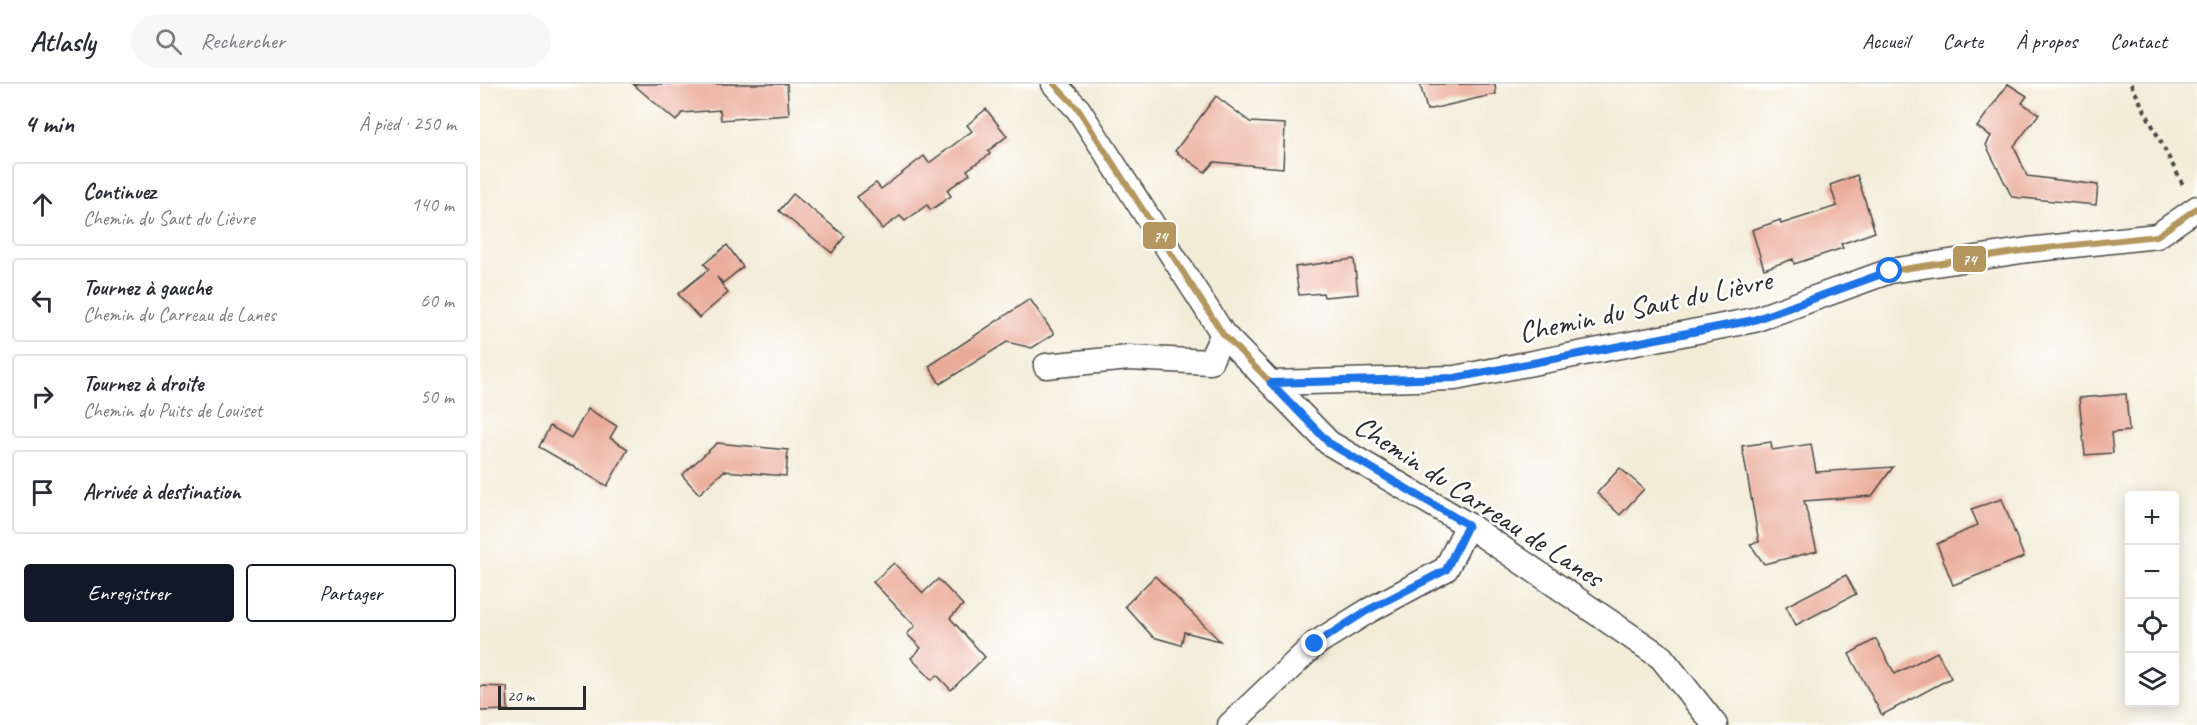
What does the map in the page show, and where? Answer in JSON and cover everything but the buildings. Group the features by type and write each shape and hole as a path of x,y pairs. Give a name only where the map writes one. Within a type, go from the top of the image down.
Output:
{"street":[{"name":"Chemin du Carreau de Lanes","path":"1054,84 1078,109 1223,334 1329,443 1468,525 1660,657 1715,725"},
{"name":"Chemin du Saut du Lièvre","path":"1271,383 1455,378 1754,320 1890,271 2028,250 2157,236 2196,209"},
{"path":"1046,366 1129,358 1210,362 1223,334"},
{"path":"1230,725 1315,644 1368,610 1446,570 1468,525"}],"path":[{"path":"2131,84 2196,209"}],"transit line":[{"name":"74","path":"1054,84 1078,109 1223,334 1271,383"},
{"name":"74","path":"1271,383 1455,378 1754,320 1890,271 2028,250 2157,236 2197,208"}],"route":[{"path":"1315,644 1368,610 1446,570 1468,525 1329,443 1271,383 1455,378 1754,320 1890,271"}]}
